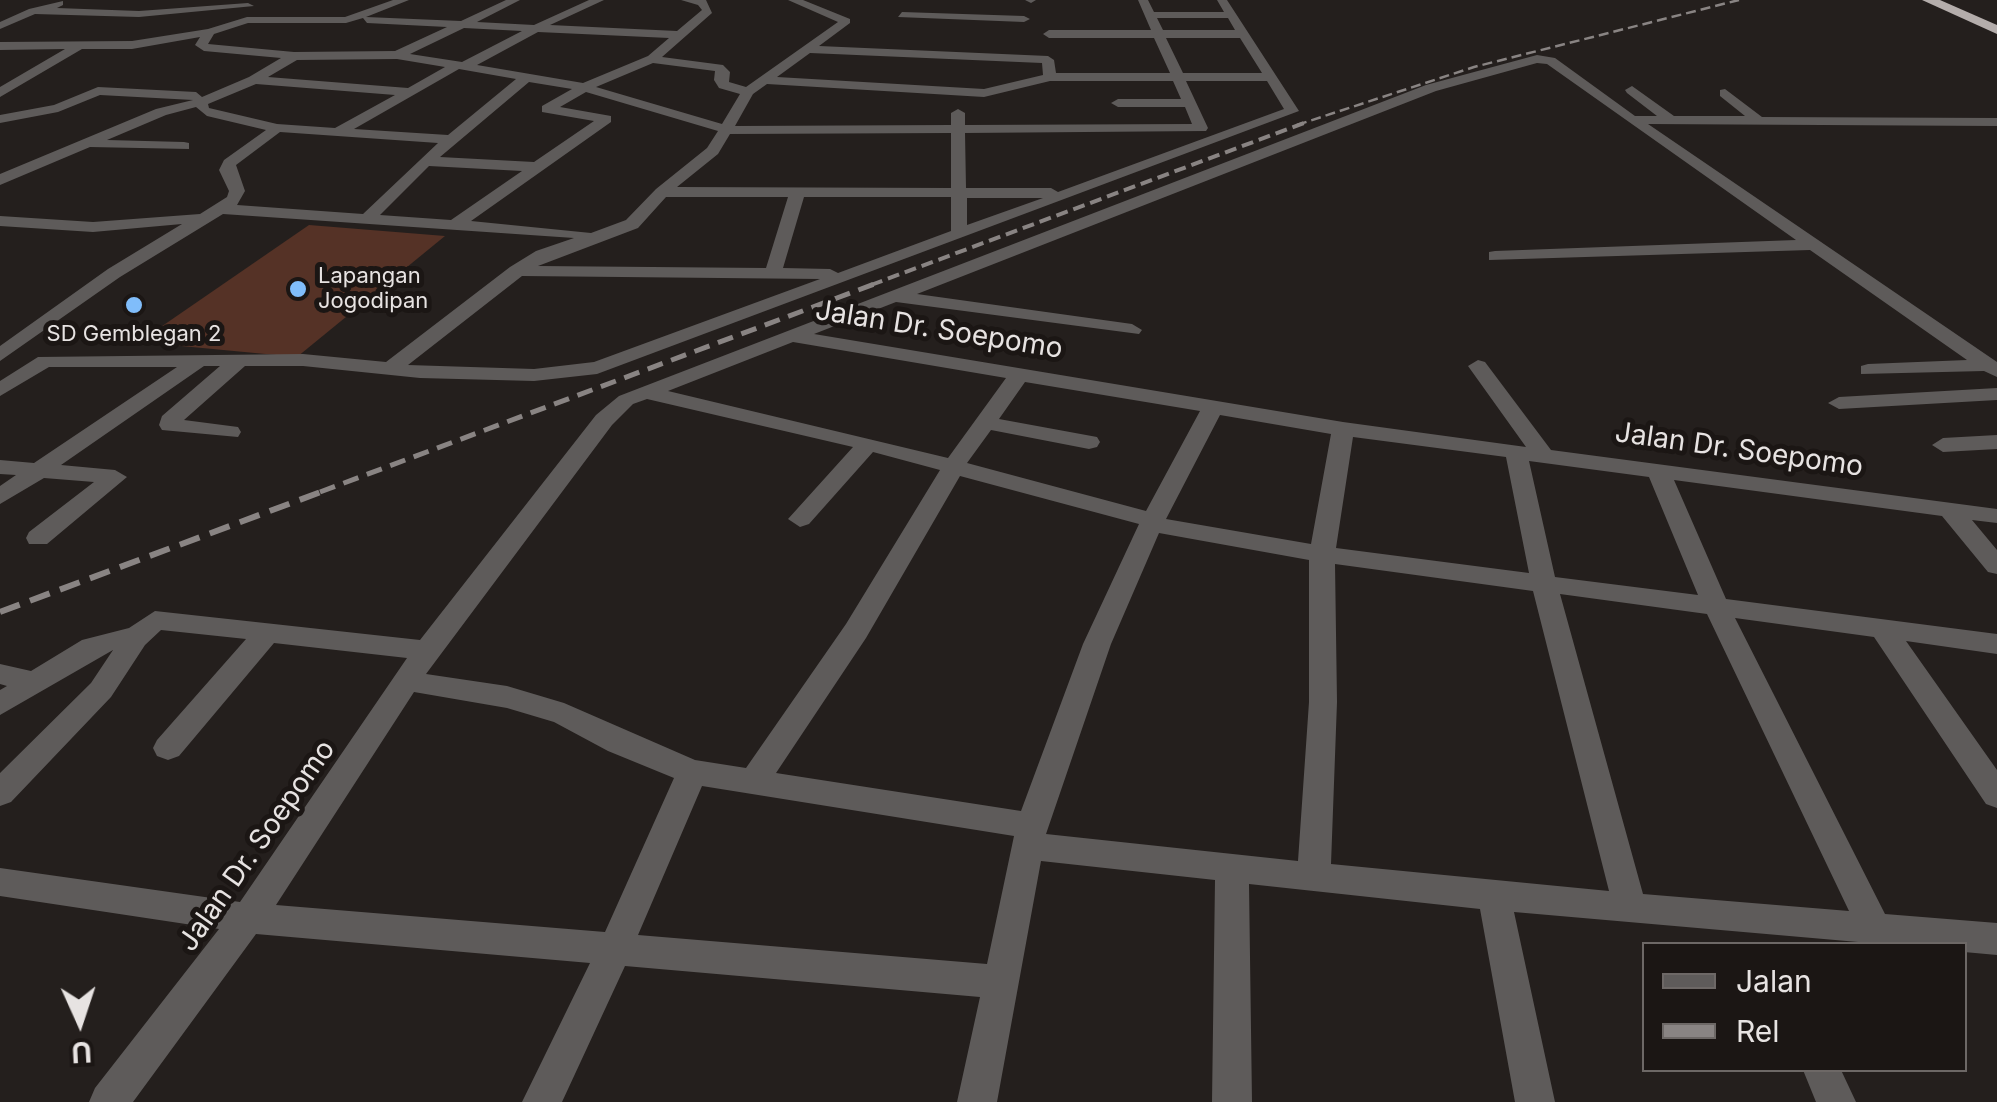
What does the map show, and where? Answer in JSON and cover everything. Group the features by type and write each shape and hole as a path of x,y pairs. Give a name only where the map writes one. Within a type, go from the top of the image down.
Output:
{"highway":[{"path":"1929,0 1997,30"}],"street":[{"path":"51,8 72,0"},
{"path":"96,14 130,0"},
{"path":"346,20 404,0"},
{"path":"397,55 515,0"},
{"path":"338,132 535,28 599,0"},
{"path":"452,227 606,119 547,111 584,87 652,59 705,14 706,6 686,0"},
{"path":"390,369 516,271 558,248 632,224 662,192 713,151 729,130 748,92 846,20 793,0"},
{"path":"1143,0 1204,135"},
{"path":"0,358 302,360 390,369 534,375 580,372 1066,193 1204,135 1240,128 1294,108 1222,0"},
{"path":"0,26 33,6"},
{"path":"0,12 33,6 96,14 301,8"},
{"path":"132,44 210,32 249,10 322,20 676,35"},
{"path":"906,12 1027,10 1013,38 1009,59"},
{"path":"565,13 596,15"},
{"path":"674,14 705,14"},
{"path":"1152,16 1232,15"},
{"path":"1050,78 1049,34 1054,16"},
{"path":"253,53 322,20"},
{"path":"1049,34 1160,34 1209,29 1244,34"},
{"path":"596,42 608,31"},
{"path":"201,45 210,32"},
{"path":"0,92 80,45"},
{"path":"0,46 201,45 294,56 397,55 584,87 729,130 1204,135"},
{"path":"809,48 874,47 1048,60"},
{"path":"0,180 80,144 254,80 294,56"},
{"path":"491,71 523,58"},
{"path":"652,59 719,68 723,70 720,80 724,85 748,92"},
{"path":"735,315 784,339 1431,88 1534,60 1556,63 1632,120 1992,368"},
{"path":"365,220 420,166 542,63"},
{"path":"764,80 993,93 1050,78 1272,77"},
{"path":"254,80 412,92"},
{"path":"1632,90 1672,121"},
{"path":"0,119 58,108 98,91 206,100"},
{"path":"958,93 959,233"},
{"path":"1724,93 1760,122"},
{"path":"206,100 203,110 212,114 277,128 453,140"},
{"path":"1118,104 1190,103"},
{"path":"1632,120 1997,122"},
{"path":"1966,122 1997,142"},
{"path":"224,209 238,191 227,170 230,163 277,128"},
{"path":"80,144 184,146"},
{"path":"420,166 536,167"},
{"path":"420,166 520,178"},
{"path":"662,192 1066,193"},
{"path":"773,273 797,193"},
{"path":"0,358 114,273 202,218 224,209 602,235"},
{"path":"0,221 93,227 202,218"},
{"path":"1495,256 1815,245"},
{"path":"516,271 845,274"},
{"path":"891,295 1132,330"},
{"name":"Jalan Dr. Soepomo","path":"110,1102 248,918 427,650 604,420 626,400 643,392 784,339 1343,429 1997,516"},
{"path":"230,432 170,425 170,421 241,359"},
{"path":"0,497 200,360"},
{"path":"0,390 44,361"},
{"path":"1478,366 1544,454"},
{"path":"1868,370 1992,368"},
{"path":"755,780 856,632 954,466 1020,374"},
{"path":"643,392 868,444 1152,522 1322,554 1997,644"},
{"path":"1839,403 1997,394"},
{"path":"977,1102 1030,836 1097,644 1152,522 1213,408"},
{"path":"986,423 1090,442"},
{"path":"1314,876 1323,702 1322,554 1343,429"},
{"path":"1943,445 1997,442"},
{"path":"800,519 868,444"},
{"path":"1516,451 1544,584 1630,908"},
{"path":"0,467 115,477 38,538"},
{"path":"1656,468 1716,606 1874,928"},
{"path":"1950,510 1997,566"},
{"path":"0,793 100,690 135,638 155,620 427,650"},
{"path":"1883,629 1997,795"},
{"path":"168,748 270,630"},
{"path":"0,704 92,647 123,637 135,638"},
{"path":"0,674 32,682"},
{"path":"406,680 507,697 564,714 618,743 692,772 755,780 1030,836 1232,867 1630,908 1764,932 1874,928 1997,939"},
{"path":"542,1102 614,951 692,772"},
{"path":"1232,867 1232,1102"},
{"path":"0,882 248,918 1001,982"},
{"path":"1494,896 1535,1102"},
{"path":"1823,1072 1836,1102"}],"shaded area":[{"name":"Lapangan Jogodipan","path":"309,225 445,236 297,357 139,342"}],"railway":[{"path":"1297,125 1474,67 1739,0"},
{"path":"871,285 1304,123"},
{"path":"320,492 877,283"},
{"path":"0,612 326,490"}],"place":[{"name":"Lapangan Jogodipan","path":"298,289"},
{"name":"SD Gemblegan 2","path":"134,305"}]}
